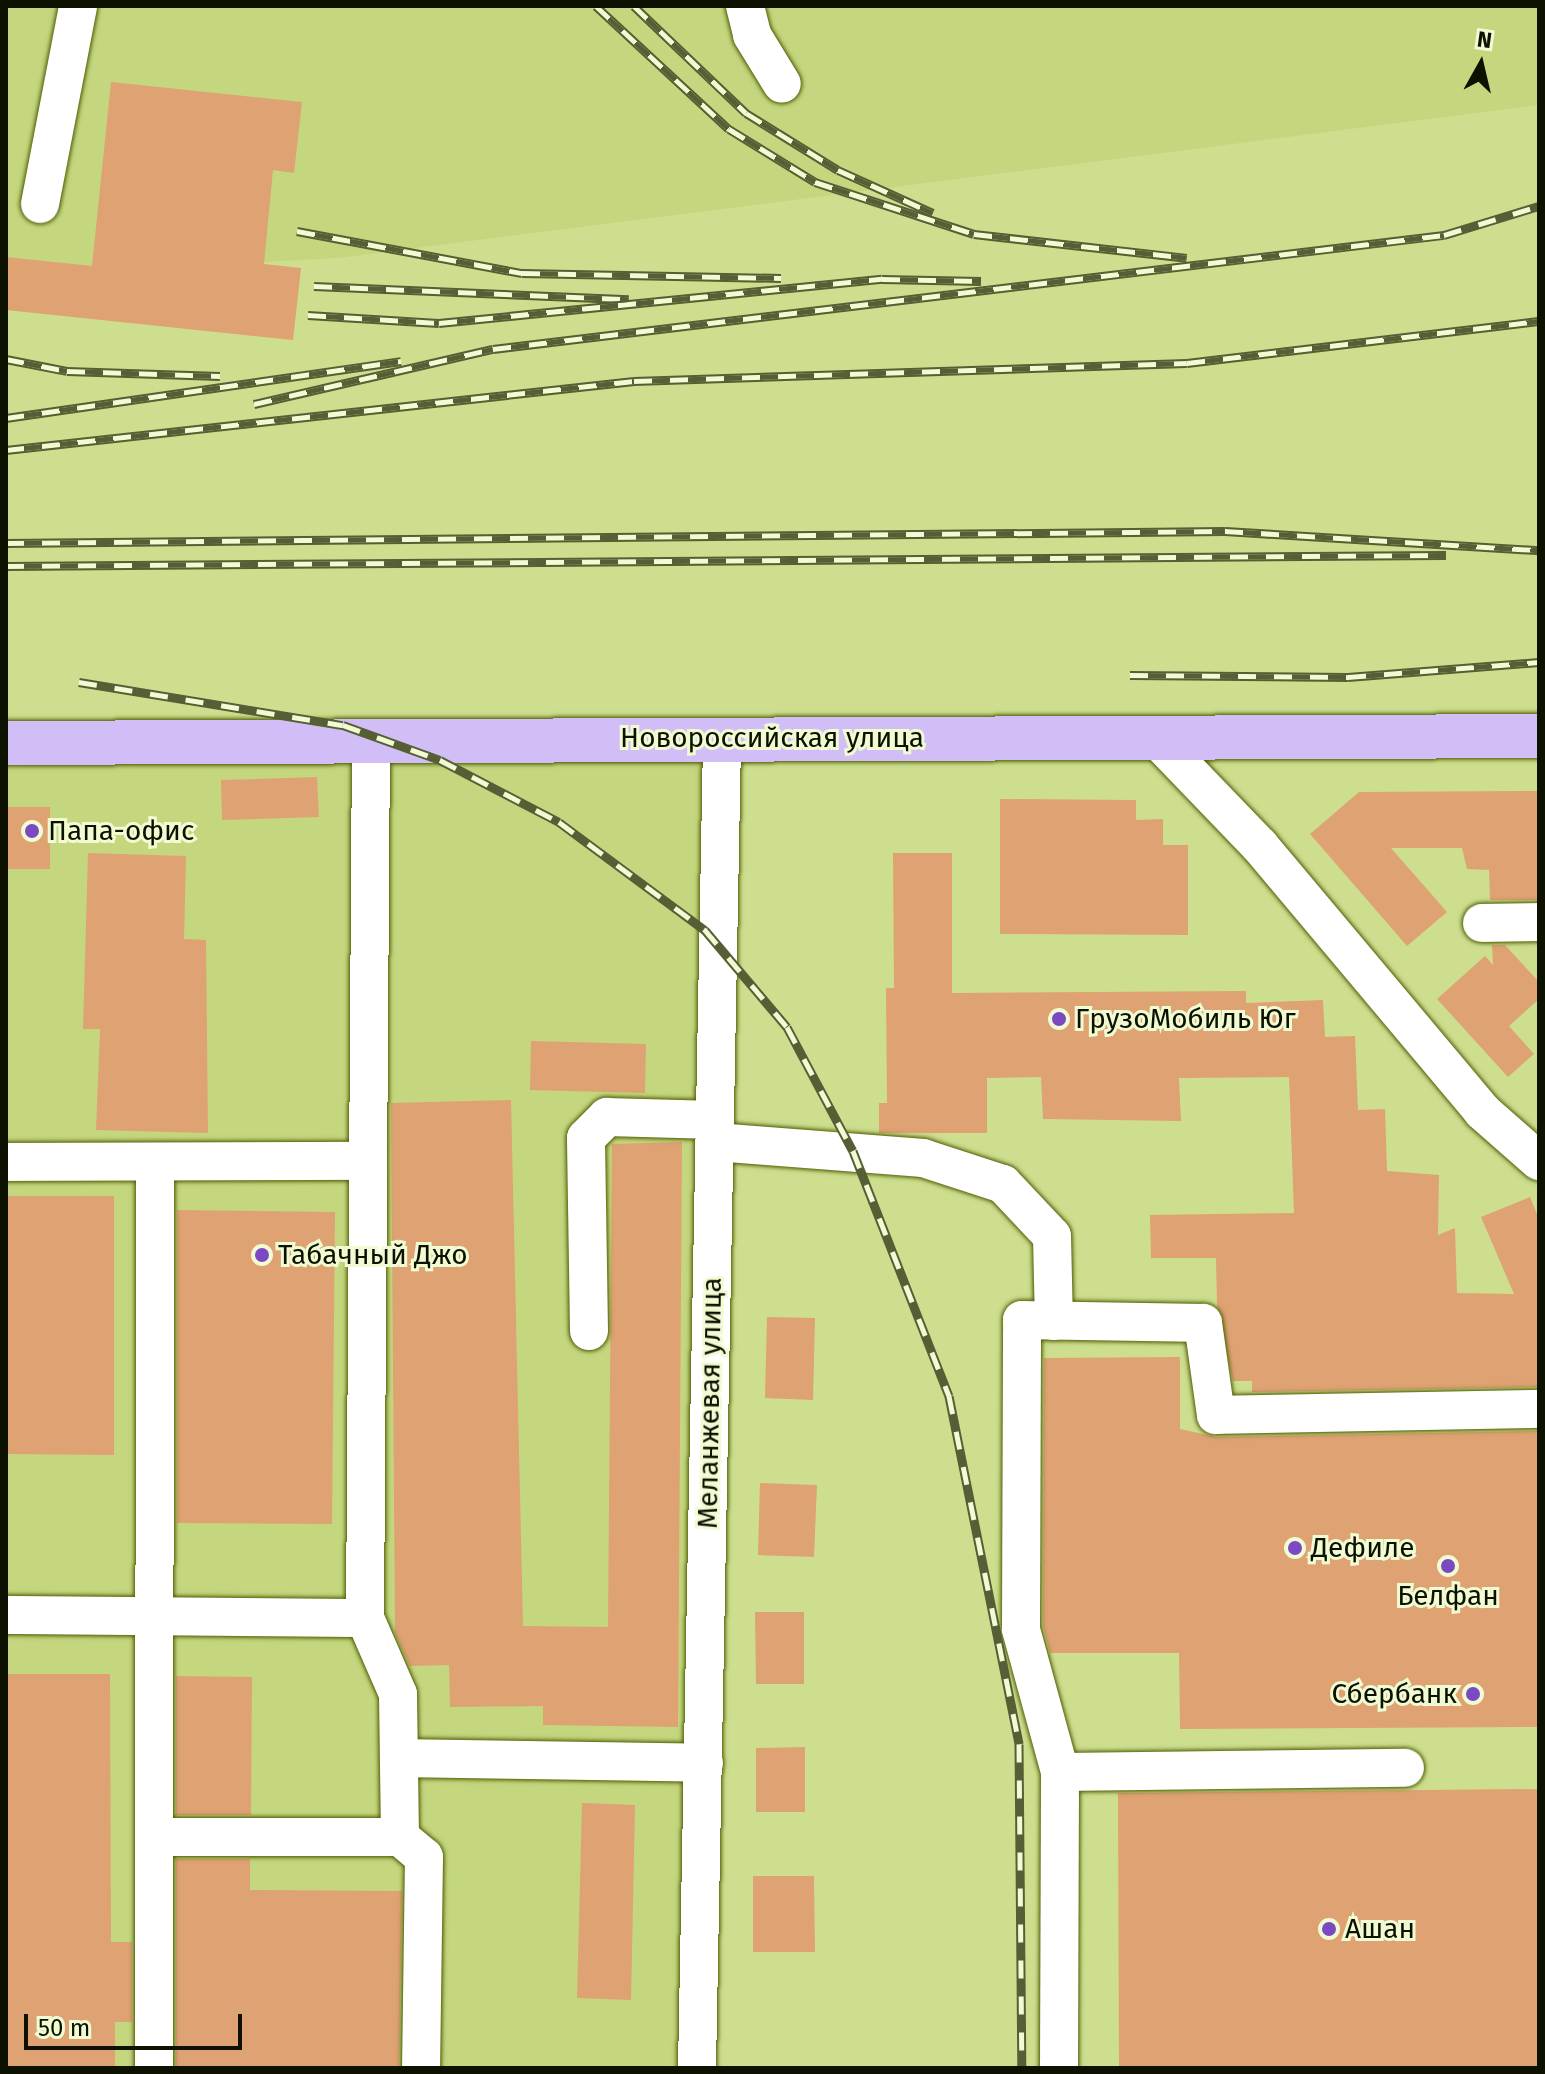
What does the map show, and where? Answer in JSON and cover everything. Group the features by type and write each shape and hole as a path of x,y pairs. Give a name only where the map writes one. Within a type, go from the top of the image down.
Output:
{"main road":[{"name":"Новороссийская улица","path":"6,743 1539,736"}],"street":[{"path":"40,204 78,6"},
{"path":"745,6 752,35 782,84"},
{"path":"1155,737 1260,846 1482,1111 1539,1161"},
{"name":"Меланжевая улица","path":"697,2068 722,738"},
{"path":"371,739 365,1618 398,1694 400,1837"},
{"path":"1482,923 1539,922"},
{"path":"589,1331 586,1138 607,1117 923,1158 1003,1184 1052,1236 1054,1321"},
{"path":"6,1162 367,1161"},
{"path":"154,2068 155,1162"},
{"path":"1059,2068 1060,1772 1021,1629 1022,1320 1203,1323 1216,1415 1539,1409"},
{"path":"6,1615 365,1618"},
{"path":"399,1758 704,1763"},
{"path":"1060,1772 1405,1768"},
{"path":"156,1837 400,1837 424,1857 421,2068"}],"shaded area":[{"path":"6,6 1539,6 1539,105 338,258 6,276"},
{"path":"711,754 685,2068 6,2068 6,767"}],"building":[{"path":"111,82 302,102 294,173 273,170 264,264 301,268 293,340 6,310 6,257 92,266"},
{"path":"317,777 319,817 222,820 221,780"},
{"path":"1539,791 1539,900 1490,900 1489,870 1467,869 1462,848 1391,848 1447,912 1407,946 1310,834 1359,792"},
{"path":"1000,799 1136,800 1136,820 1163,819 1163,845 1188,845 1188,935 1000,934"},
{"path":"6,807 50,807 50,869 6,869"},
{"path":"88,853 186,856 184,939 206,940 208,1133 96,1130 100,1029 83,1029"},
{"path":"893,853 952,853 952,993 1246,991 1246,1003 1323,1000 1325,1037 1355,1036 1358,1110 1385,1109 1387,1171 1439,1175 1438,1235 1455,1228 1457,1293 1514,1294 1481,1217 1530,1197 1539,1219 1539,1387 1252,1392 1252,1381 1233,1381 1217,1306 1216,1258 1151,1258 1150,1215 1294,1213 1289,1077 1179,1078 1181,1121 1043,1119 1041,1077 987,1078 987,1133 879,1133 879,1103 887,1103 886,988 894,988"},
{"path":"1492,945 1505,945 1539,982 1539,999 1509,1026 1534,1054 1508,1077 1437,999 1485,956 1493,965"},
{"path":"531,1041 646,1044 645,1093 530,1090"},
{"path":"511,1100 523,1626 608,1627 612,1144 682,1142 678,1727 543,1725 543,1706 450,1707 449,1665 410,1666 395,1633 391,1103"},
{"path":"6,1196 114,1196 114,1455 6,1454"},
{"path":"177,1210 335,1212 332,1524 177,1523"},
{"path":"767,1317 815,1318 813,1400 765,1398"},
{"path":"1180,1357 1180,1429 1216,1437 1539,1431 1539,1727 1180,1729 1179,1653 1050,1653 1043,1626 1044,1358"},
{"path":"760,1483 817,1485 814,1557 758,1555"},
{"path":"755,1612 804,1612 804,1684 756,1684"},
{"path":"6,1674 110,1674 111,1942 132,1942 132,2022 115,2022 115,2068 6,2068"},
{"path":"176,1676 252,1677 251,1815 176,1815"},
{"path":"805,1747 805,1812 756,1812 756,1748"},
{"name":"Ашан","path":"1539,1789 1539,2068 1119,2068 1118,1793"},
{"path":"582,1803 635,1805 631,2000 577,1998"},
{"path":"176,1859 250,1859 250,1890 402,1891 399,2068 176,2068"},
{"path":"753,1876 814,1876 815,1952 753,1952"}],"railway":[{"path":"596,6 729,129 815,182 974,234 1187,258"},
{"path":"634,6 746,113 838,170 933,213"},
{"path":"254,404 493,349 1444,235 1539,206"},
{"path":"297,231 522,273 781,278"},
{"path":"308,315 439,323 882,279 981,281"},
{"path":"314,286 629,299"},
{"path":"6,450 634,381 1187,363 1539,321"},
{"path":"6,359 67,371 220,376"},
{"path":"6,418 401,361"},
{"path":"6,543 1225,531 1539,550"},
{"path":"6,566 1446,555"},
{"path":"1130,675 1348,677 1539,662"},
{"path":"79,682 343,725 440,760 559,822 705,930 787,1027 853,1151 949,1396 1019,1744 1022,2068"}],"place":[{"name":"Папа-офис","path":"32,831"},
{"name":"ГрузоМобиль Юг","path":"1059,1019"},
{"name":"Табачный Джо","path":"262,1255"},
{"name":"Дефиле","path":"1295,1548"},
{"name":"Белфан","path":"1448,1566"},
{"name":"Сбербанк","path":"1473,1694"},
{"name":"Ашан","path":"1329,1929"}]}
